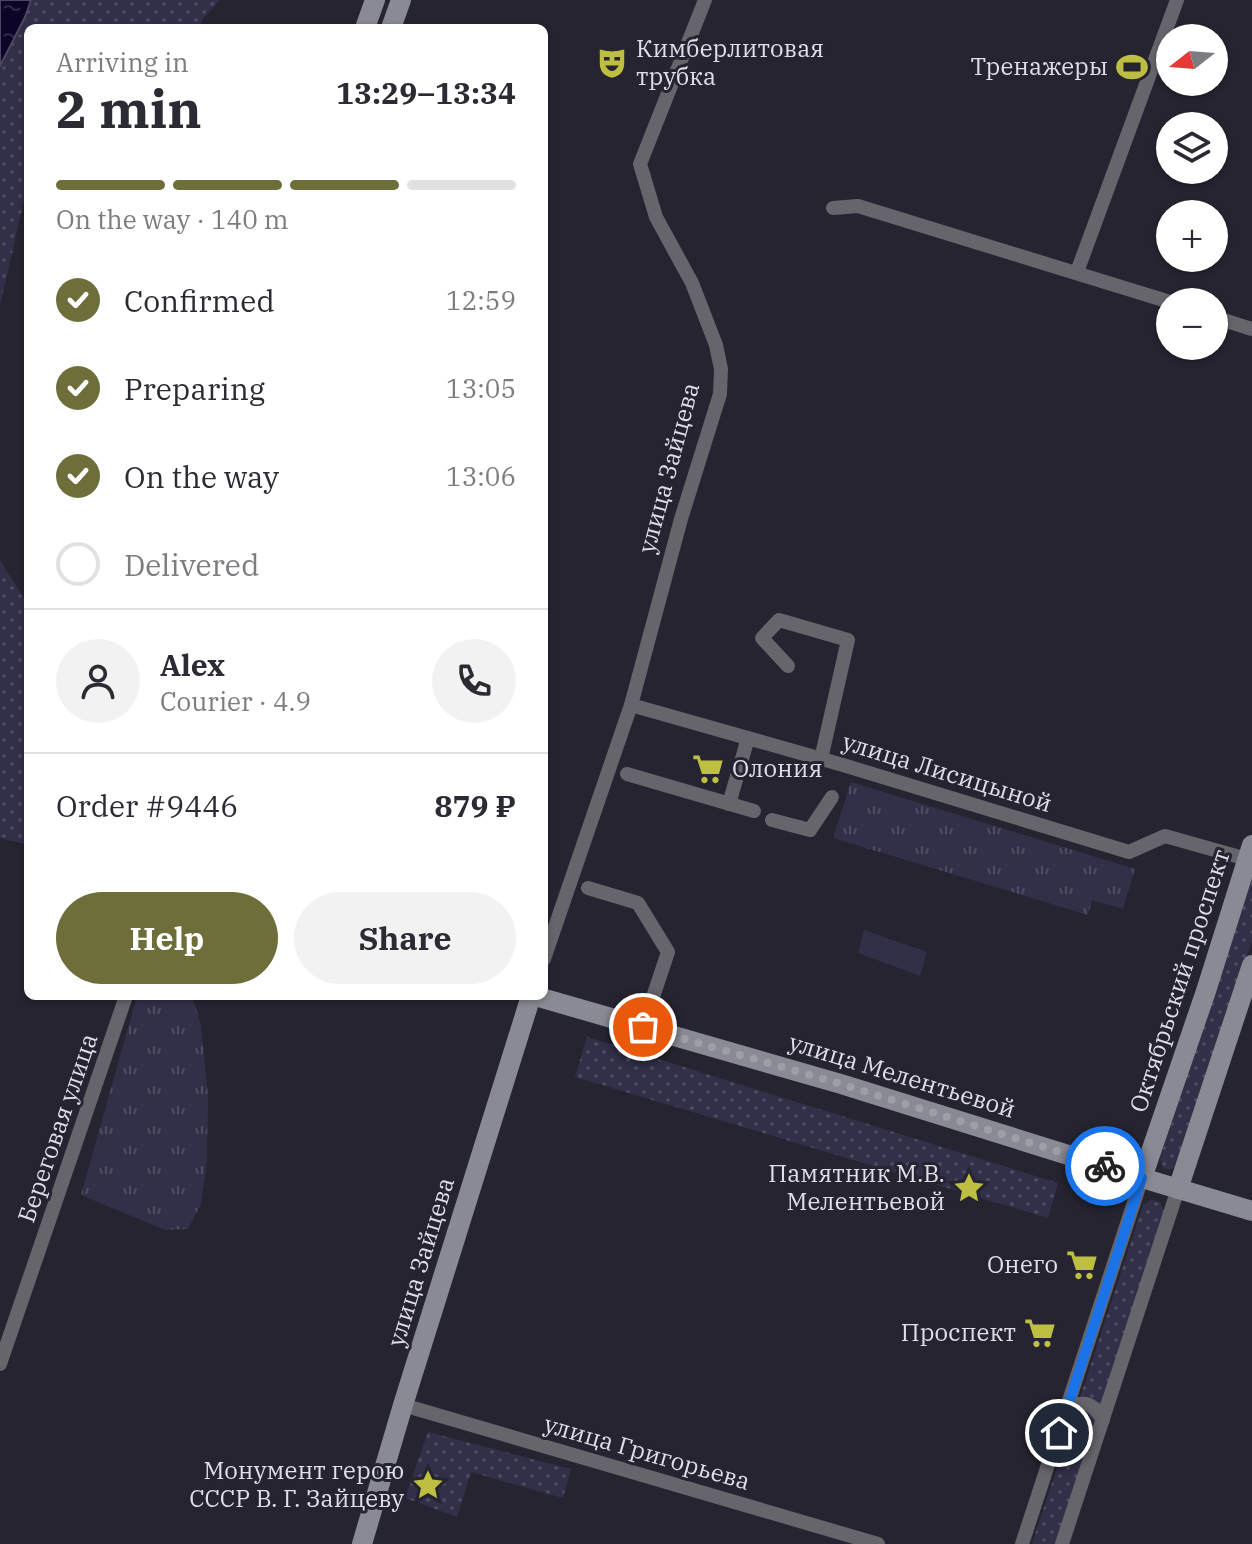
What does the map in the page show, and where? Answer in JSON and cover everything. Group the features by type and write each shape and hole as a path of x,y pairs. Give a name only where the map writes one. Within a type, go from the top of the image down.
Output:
{"main road":[{"path":"366,24 375,0"},
{"path":"392,24 401,0"},
{"name":"Октябрьский проспект","path":"1142,1178 1250,852"},
{"path":"1178,1189 1252,965"},
{"path":"1206,991 1214,1002 1225,1005 1240,1001"},
{"name":"улица Зайцева","path":"362,1544 532,1000"},
{"name":"улица Мелентьевой","path":"547,1000 828,1080 1252,1211"}],"street":[{"name":"улица Зайцева","path":"548,947 631,705 681,519 720,394 721,369 716,345 692,283 656,217 640,164 705,0"},
{"path":"1077,272 1177,0"},
{"path":"833,208 858,206 1156,297"},
{"path":"1228,321 1252,329"},
{"path":"788,666 762,638 779,620 848,640 821,759"},
{"name":"улица Лисицыной","path":"631,705 1129,852 1165,836 1250,852"},
{"path":"729,804 748,738"},
{"path":"627,774 754,811"},
{"path":"772,820 810,830 832,797"},
{"path":"588,888 638,903 668,952 643,1027"},
{"name":"Береговая улица","path":"0,1364 125,1000"},
{"name":"Октябрьский проспект","path":"1022,1544 1142,1178"},
{"path":"1062,1544 1178,1189"},
{"path":"1068,1406 1087,1403 1103,1420"},
{"name":"улица Григорьева","path":"403,1405 878,1544"}],"green space":[{"path":"31,0 220,0 201,24 24,24 24,201 0,306 0,66"},
{"path":"0,560 24,599 24,844 0,838"},
{"path":"851,782 1135,869 1123,909 1092,900 1088,915 833,838"},
{"path":"1252,878 1252,941 1178,1166 1169,1170 1163,1168 1160,1158"},
{"path":"864,930 927,952 920,976 858,953"},
{"path":"136,1000 193,1000 201,1025 208,1095 207,1160 201,1204 188,1229 165,1230 81,1195"},
{"path":"587,1037 1058,1183 1048,1218 575,1077"},
{"path":"1151,1200 1160,1202 1165,1213 1056,1544 1032,1544 1143,1205"},
{"path":"428,1432 571,1469 563,1498 471,1472 457,1517 405,1498"}],"water":[{"path":"0,0 31,0 0,66"}],"way so far":[{"path":"643,1027 787,1067 1105,1166"}],"place":[{"name":"Кимберлитовая трубка","path":"612,63"},
{"name":"Тренажеры","path":"1132,67"},
{"name":"Олония","path":"708,769"},
{"name":"Памятник М.В. Мелентьевой","path":"969,1188"},
{"name":"Онего","path":"1082,1265"},
{"name":"Проспект","path":"1040,1333"},
{"name":"Монумент герою СССР В. Г. Зайцеву","path":"428,1485"}],"route":[{"path":"1059,1433 1142,1178 1105,1166"}]}
